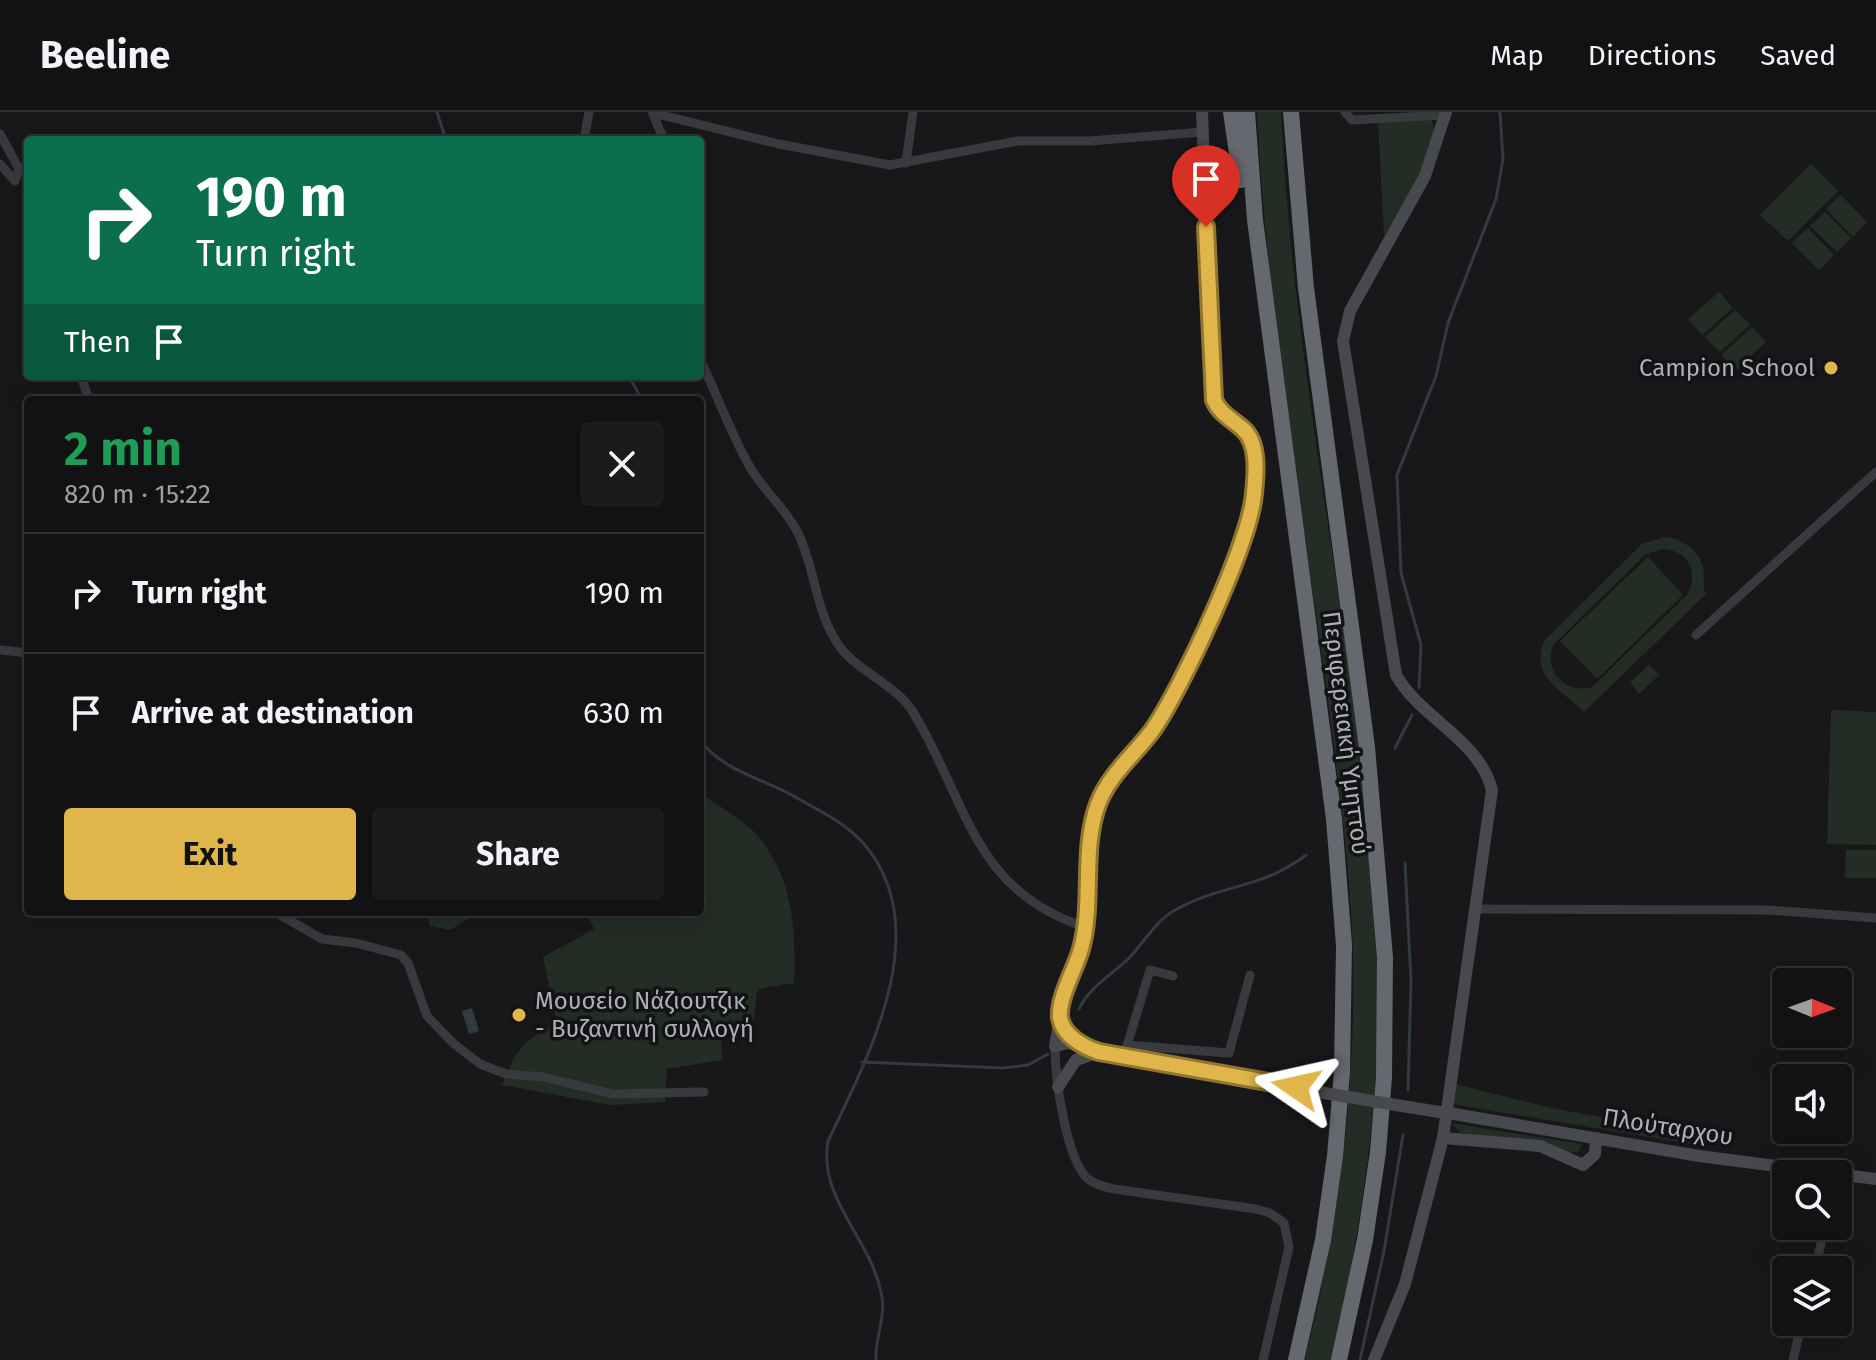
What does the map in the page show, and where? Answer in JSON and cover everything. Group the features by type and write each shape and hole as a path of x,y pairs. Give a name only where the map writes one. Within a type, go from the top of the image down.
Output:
{"highway":[{"path":"1231,112 1251,244 1266,303"},
{"name":"Περιφερειακή Υμηττού","path":"1247,112 1266,303 1334,819 1344,945 1344,1030 1335,1156 1315,1281 1296,1360"},
{"name":"Περιφερειακή Υμηττού","path":"1291,112 1306,288 1367,747 1385,957 1384,1077 1378,1152 1365,1240 1339,1360"}],"street":[{"path":"585,136 589,112"},
{"path":"652,112 872,163 906,163 1018,141 1090,141 1202,132"},
{"path":"652,112 662,136"},
{"path":"906,163 913,112"},
{"path":"1202,112 1214,400 1218,410 1246,432 1252,442 1253,507 1240,549 1167,706 1110,782 1098,805 1091,836 1085,927 1055,1046 1058,1087 1080,1166 1094,1182 1114,1189 1256,1209 1270,1213 1284,1223 1289,1247 1263,1360"},
{"path":"1345,112 1352,120 1446,114 1425,176 1347,316 1343,347 1396,675 1412,700 1477,759 1492,790 1443,1138 1405,1284 1374,1360"},
{"path":"0,134 19,169 15,181 0,164"},
{"path":"704,368 753,472 797,531 808,557 823,615 841,647 912,709 987,855 1005,882 1051,916 1085,927"},
{"path":"1696,635 1876,472"},
{"path":"0,650 24,653"},
{"path":"1477,909 1767,910 1876,918"},
{"path":"282,916 322,939 356,943 401,955 408,963 427,1016 480,1064 506,1074 543,1077 613,1094 704,1092"},
{"path":"1173,976 1150,970 1126,1050 1229,1053 1250,975"},
{"path":"1060,1017 1065,1030 1082,1052"},
{"path":"1055,1046 1082,1052"},
{"name":"Πλούταρχου","path":"1082,1052 1126,1050 1324,1093 1772,1164"},
{"path":"1058,1087 1082,1052"},
{"path":"1443,1138 1540,1146 1583,1165 1595,1154 1596,1138"},
{"name":"Πλούταρχου","path":"1852,1176 1876,1179"},
{"path":"1793,1360 1799,1336"}],"shaded area":[{"path":"1257,112 1281,112 1300,327 1365,784 1378,919 1377,1056 1368,1158 1332,1360 1305,1360 1327,1259 1348,1108 1353,1005 1351,918 1333,741 1275,322"},
{"path":"1431,118 1433,131 1426,162 1384,236 1378,121"},
{"path":"1811,164 1838,191 1788,241 1760,215"},
{"path":"1841,195 1867,222 1853,237 1826,209"},
{"path":"1825,212 1851,238 1837,252 1810,226"},
{"path":"1808,228 1834,255 1819,270 1792,243"},
{"path":"1719,292 1733,308 1702,335 1688,319"},
{"path":"1735,310 1750,325 1720,352 1705,337"},
{"path":"1752,327 1766,342 1736,370 1721,355"},
{"path":"1664,537 1679,540 1692,548 1701,560 1706,594 1584,712 1545,674 1541,665 1544,641 1642,544","holes":["1661,549 1684,557 1691,570 1688,594 1592,687 1582,689 1559,679 1551,664 1553,645 1645,555"]},
{"path":"1648,557 1683,595 1597,679 1560,641"},
{"path":"1649,665 1659,675 1639,694 1630,682"},
{"path":"1831,710 1876,712 1876,845 1827,844"},
{"path":"704,795 759,837 780,871 793,925 794,983 758,989 753,1020 721,1026 722,1060 667,1069 665,1102 610,1105 502,1085 512,1063 528,1041 557,1024 543,957 594,929 588,916 704,916"},
{"path":"1846,850 1876,850 1876,878 1845,878"},
{"path":"429,916 473,916 450,930 430,926"},
{"path":"472,1008 479,1031 469,1034 462,1011"},
{"path":"1454,1084 1556,1109 1703,1135 1703,1146 1452,1104"},
{"path":"1451,1123 1582,1144 1579,1151 1569,1153 1541,1142 1467,1135"}],"waterway":[{"path":"437,112 445,136"},
{"path":"1419,688 1421,645 1401,573 1397,475 1436,376 1448,323 1496,199 1503,159 1500,112"},
{"path":"631,380 640,396"},
{"path":"1395,748 1412,715"},
{"path":"704,744 733,767 786,792 842,824 864,844 885,878 895,914 895,953 888,993 861,1071 828,1141 827,1162 837,1200 867,1254 881,1292 883,1309 876,1360"},
{"path":"1079,1009 1094,989 1126,961 1169,914 1194,901 1274,874 1306,855"},
{"path":"1405,863 1411,981 1408,1090"},
{"path":"862,1062 1003,1068 1028,1065 1048,1054"},
{"path":"1360,1360 1384,1251 1403,1135"}],"place":[{"name":"Campion School","path":"1831,368"},
{"name":"Μουσείο Νάζιουτζικ - Βυζαντινή συλλογή","path":"519,1015"}],"route":[{"path":"1206,227 1214,400 1218,410 1246,432 1252,442 1253,507 1240,549 1167,706 1110,782 1098,805 1091,836 1082,946 1060,1017 1065,1030 1083,1046 1099,1052 1296,1087"}]}
